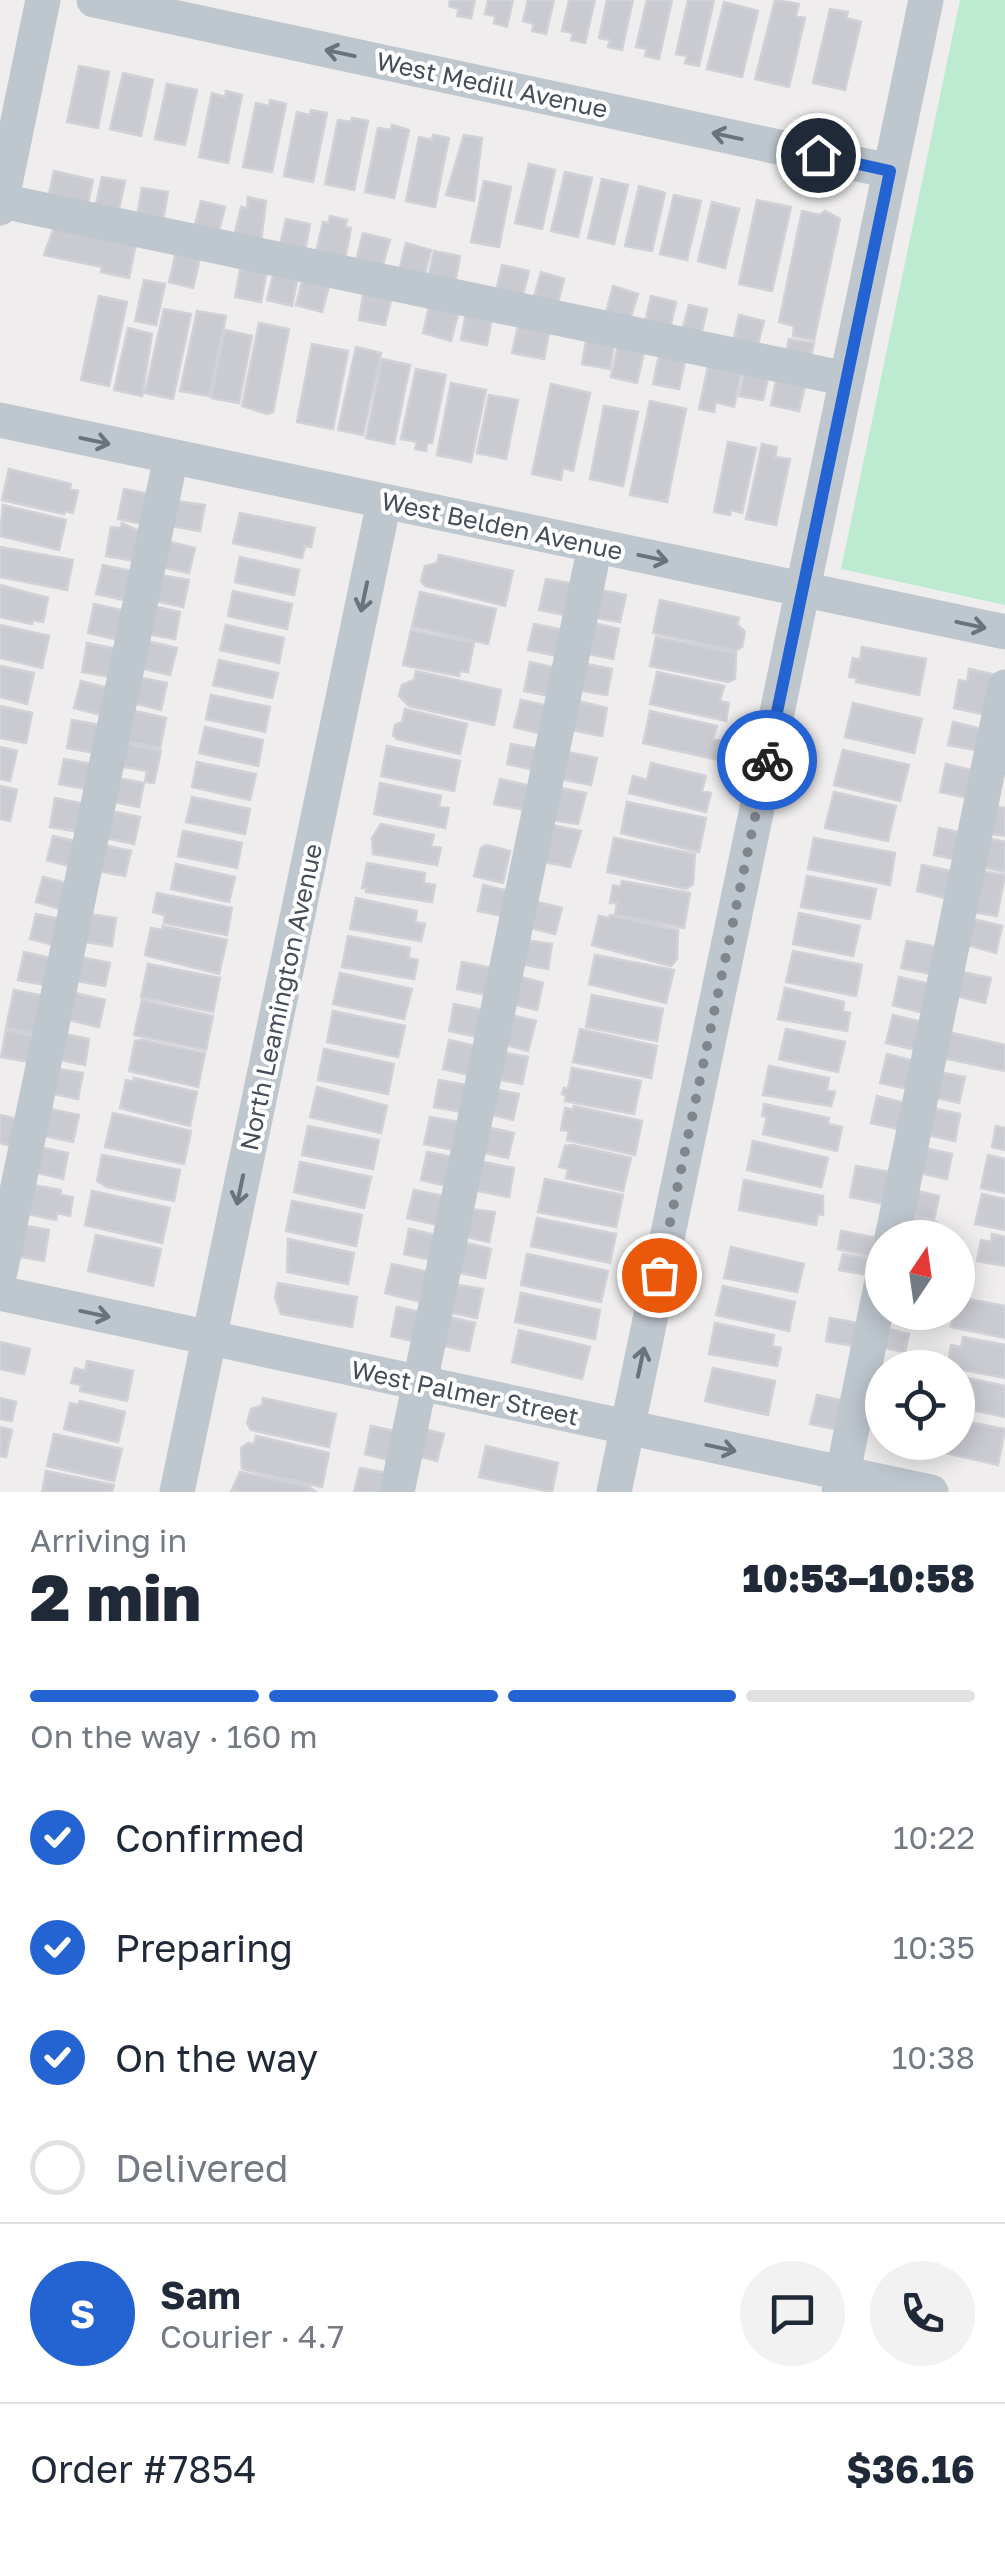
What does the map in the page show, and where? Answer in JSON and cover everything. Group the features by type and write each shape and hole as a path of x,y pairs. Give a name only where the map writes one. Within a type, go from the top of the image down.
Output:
{"street":[{"path":"43,0 1,204 847,380"},
{"name":"West Medill Avenue","path":"94,0 890,171"},
{"path":"614,1492 926,0"},
{"name":"West Belden Avenue","path":"0,420 1005,632"},
{"path":"0,1272 171,458"},
{"name":"North Leamington Avenue","path":"178,1492 384,502"},
{"path":"398,1492 595,546"},
{"path":"896,1220 1005,687"},
{"name":"West Palmer Street","path":"0,1294 628,1427 841,1483 931,1492"},
{"path":"841,1483 872,1330"}],"green space":[{"path":"960,0 1005,0 1005,605 841,569"}],"building":[{"path":"450,0 475,0 471,18 457,16 459,9 449,6"},
{"path":"488,0 513,0 507,27 494,23 495,16 485,14"},
{"path":"528,0 554,0 546,34 532,31 534,24 523,21"},
{"path":"569,0 595,0 585,43 571,40 573,33 562,31"},
{"path":"607,0 633,0 622,50 608,47 610,40 599,38"},
{"path":"647,0 672,0 659,59 645,56 647,49 636,47"},
{"path":"688,0 714,0 699,66 685,63 687,56 676,54"},
{"path":"775,0 799,4 796,16 805,18 789,87 755,79"},
{"path":"724,2 758,11 742,77 707,69"},
{"path":"830,9 848,12 846,18 861,22 845,90 813,83"},
{"path":"79,66 109,72 98,128 67,122"},
{"path":"123,73 153,80 141,136 110,129"},
{"path":"167,84 197,90 185,145 155,139"},
{"path":"226,91 242,95 228,163 199,157 212,93 225,97"},
{"path":"270,100 286,104 272,172 243,167 256,103 269,106"},
{"path":"311,110 327,113 313,182 284,176 297,112 310,115"},
{"path":"352,118 368,121 354,190 325,184 338,120 351,122"},
{"path":"392,125 409,130 394,198 365,192 378,128 391,130"},
{"path":"433,135 449,138 435,207 406,201 419,137 432,140"},
{"path":"464,135 482,138 474,201 446,195"},
{"path":"529,164 555,170 542,229 515,223"},
{"path":"54,171 93,180 87,208 48,199"},
{"path":"565,172 592,178 578,237 551,231"},
{"path":"102,177 125,181 119,209 96,204"},
{"path":"602,179 628,185 614,244 588,238"},
{"path":"484,181 511,187 499,247 471,242"},
{"path":"639,186 665,193 652,251 625,246"},
{"path":"142,188 168,192 163,220 137,216"},
{"path":"674,195 701,201 687,260 660,254"},
{"path":"248,197 266,201 261,242 234,237 241,207 247,208"},
{"path":"757,200 791,207 772,291 739,284"},
{"path":"201,201 225,207 218,234 194,228"},
{"path":"712,202 739,209 725,268 698,261"},
{"path":"802,211 819,215 825,211 840,219 814,340 793,336 794,326 779,322"},
{"path":"330,216 347,220 345,227 351,228 345,259 316,252 323,222 328,223"},
{"path":"286,219 310,224 305,251 280,245"},
{"path":"55,225 136,243 129,278 101,272 102,267 44,255"},
{"path":"363,233 390,240 382,268 356,261"},
{"path":"406,243 431,250 424,277 399,271"},
{"path":"434,251 460,256 455,284 428,279"},
{"path":"176,252 200,258 193,288 169,282"},
{"path":"241,265 267,270 261,302 235,297"},
{"path":"502,265 529,271 522,298 496,292"},
{"path":"274,272 298,277 292,306 267,300"},
{"path":"541,272 564,279 557,306 533,300"},
{"path":"303,277 330,283 322,312 296,305"},
{"path":"144,280 165,284 156,325 135,321"},
{"path":"613,286 638,294 630,320 606,313"},
{"path":"364,290 392,296 385,325 359,320"},
{"path":"99,296 127,302 109,386 81,380"},
{"path":"651,296 676,302 670,329 645,323"},
{"path":"430,303 459,311 451,341 423,333"},
{"path":"689,305 707,309 701,335 682,331"},
{"path":"164,309 191,314 173,399 145,393"},
{"path":"197,311 226,316 209,396 180,391"},
{"path":"466,313 492,318 487,345 461,340"},
{"path":"739,315 764,321 757,347 733,342"},
{"path":"519,322 550,328 544,359 512,353"},
{"path":"259,323 289,329 273,412 267,414 242,406"},
{"path":"128,328 152,334 142,396 114,390"},
{"path":"225,330 252,336 239,403 211,398"},
{"path":"587,336 615,340 610,369 582,364"},
{"path":"789,339 814,343 810,361 785,357"},
{"path":"312,344 348,351 333,429 297,422"},
{"path":"618,346 644,352 637,383 611,377"},
{"path":"356,347 381,353 363,435 338,430"},
{"path":"659,355 685,361 679,389 653,384"},
{"path":"382,359 410,365 394,444 366,438"},
{"path":"709,362 742,369 734,407 716,402 714,412 699,409"},
{"path":"416,369 446,375 432,443 427,443 426,451 415,449 417,442 401,439"},
{"path":"745,370 769,375 763,400 739,396"},
{"path":"777,376 806,382 799,411 771,405"},
{"path":"451,383 486,390 471,462 437,455"},
{"path":"551,384 590,393 573,471 563,468 561,480 532,474"},
{"path":"489,395 518,400 506,459 477,453"},
{"path":"650,401 686,409 667,502 630,495"},
{"path":"604,406 638,412 623,486 590,479"},
{"path":"728,442 756,448 742,513 731,510 730,515 714,512"},
{"path":"762,444 777,447 775,457 790,459 776,525 746,519"},
{"path":"9,469 71,484 70,489 78,491 73,513 2,500"},
{"path":"124,489 149,494 143,524 118,519"},
{"path":"176,501 205,505 200,531 171,526"},
{"path":"3,505 66,520 59,550 0,536"},
{"path":"240,513 315,528 311,547 305,546 302,558 233,543"},
{"path":"122,523 141,532 135,561 106,556 111,527 121,528"},
{"path":"166,541 195,548 189,573 160,567"},
{"path":"0,547 73,560 67,590 0,577"},
{"path":"439,555 513,571 505,606 425,586 421,581 425,566 437,563"},
{"path":"240,557 299,570 294,595 235,582"},
{"path":"103,565 131,571 124,600 96,594"},
{"path":"160,575 189,580 183,607 155,601"},
{"path":"546,579 576,584 570,616 539,610"},
{"path":"0,585 48,598 43,622 33,620 32,624 0,617"},
{"path":"596,589 626,595 620,622 590,617"},
{"path":"233,591 292,604 287,629 228,616"},
{"path":"420,592 496,609 488,644 412,627"},
{"path":"660,600 739,618 737,624 745,632 742,647 735,651 653,633"},
{"path":"94,604 125,611 119,640 88,633"},
{"path":"153,606 180,612 175,639 147,634"},
{"path":"590,622 619,629 613,659 584,653"},
{"path":"534,624 563,630 557,656 528,650"},
{"path":"0,625 49,636 42,668 0,658"},
{"path":"226,625 284,638 279,663 220,650"},
{"path":"411,630 474,643 468,672 460,671 459,676 403,665"},
{"path":"656,637 736,653 735,679 728,682 650,666"},
{"path":"147,641 177,648 170,675 140,668"},
{"path":"87,643 117,649 112,677 82,672"},
{"path":"862,647 926,659 919,695 856,682 857,678 849,677 853,658 860,660"},
{"path":"219,660 278,673 272,698 213,685"},
{"path":"530,662 556,668 550,696 524,691"},
{"path":"582,663 612,669 607,695 577,690"},
{"path":"0,666 34,673 27,704 0,697"},
{"path":"969,669 996,675 987,715 954,708 959,680 967,682"},
{"path":"416,671 501,690 494,725 409,706 399,696 402,685 414,680"},
{"path":"657,672 724,686 720,701 729,703 726,721 650,704"},
{"path":"138,677 167,683 161,710 133,703"},
{"path":"81,681 108,688 101,715 74,708"},
{"path":"211,695 270,707 265,732 206,719"},
{"path":"521,700 549,706 542,734 514,727"},
{"path":"578,701 607,708 602,736 571,730"},
{"path":"853,703 922,719 914,753 845,737"},
{"path":"0,706 32,713 26,743 0,738"},
{"path":"405,709 467,724 460,754 397,739 393,735 395,725 402,722"},
{"path":"135,711 166,718 160,748 128,742"},
{"path":"650,711 717,726 713,739 723,741 718,760 643,743"},
{"path":"72,720 100,725 95,753 67,748"},
{"path":"953,722 981,729 976,750 948,745"},
{"path":"205,727 263,740 258,766 199,753"},
{"path":"124,743 161,751 154,783 145,782 147,771 119,766"},
{"path":"511,744 539,749 535,770 507,764"},
{"path":"387,746 460,761 454,791 381,776"},
{"path":"0,747 17,751 10,781 0,779"},
{"path":"843,750 909,765 900,801 834,785"},
{"path":"567,752 597,758 591,785 561,779"},
{"path":"64,759 92,764 86,789 59,784"},
{"path":"197,762 256,774 250,800 192,787"},
{"path":"651,763 706,776 702,791 711,793 706,812 629,793 633,776 647,780"},
{"path":"946,764 975,771 969,798 940,792"},
{"path":"117,778 144,783 139,807 113,802"},
{"path":"500,779 530,786 525,810 494,804"},
{"path":"380,783 441,796 439,807 449,808 445,828 374,814"},
{"path":"0,786 17,790 10,821 0,819"},
{"path":"555,787 586,793 578,824 552,820"},
{"path":"834,792 896,806 888,841 825,828"},
{"path":"192,797 250,809 245,834 186,822"},
{"path":"55,798 85,804 79,832 50,827"},
{"path":"627,802 706,818 699,852 621,833"},
{"path":"996,806 1005,808 1005,836 991,834"},
{"path":"111,811 140,817 134,844 105,838"},
{"path":"381,824 434,835 431,846 441,848 437,865 373,854 372,838"},
{"path":"552,825 581,831 570,867 544,862"},
{"path":"939,828 964,833 958,860 934,855"},
{"path":"183,831 242,843 237,868 178,856"},
{"path":"53,836 78,842 72,867 47,860"},
{"path":"614,838 695,854 693,884 686,889 607,872"},
{"path":"814,838 895,853 890,885 808,869"},
{"path":"989,838 1005,842 1005,872 982,867"},
{"path":"103,845 131,851 125,876 98,871"},
{"path":"486,845 510,851 503,883 474,876 481,848"},
{"path":"367,863 425,873 424,883 435,885 432,902 366,892 367,888 362,888"},
{"path":"176,864 235,877 229,902 171,889"},
{"path":"922,865 951,871 945,898 917,891"},
{"path":"982,871 1005,875 997,916 972,912"},
{"path":"807,876 876,889 870,919 801,907"},
{"path":"43,877 70,884 63,910 36,902"},
{"path":"622,881 690,893 684,928 615,915 617,903 610,903 613,885 620,887"},
{"path":"483,885 509,891 503,916 478,911"},
{"path":"157,893 232,908 227,935 164,923 165,915 153,912"},
{"path":"356,898 417,911 415,922 425,924 421,941 350,929"},
{"path":"533,901 562,908 555,934 527,927"},
{"path":"799,913 860,926 853,956 793,944"},
{"path":"36,914 60,919 54,945 30,939"},
{"path":"89,914 116,918 112,946 85,942"},
{"path":"599,916 678,930 677,959 671,966 592,945"},
{"path":"973,919 1002,926 996,953 967,945"},
{"path":"163,926 227,940 219,974 145,955 151,928 162,930"},
{"path":"348,936 410,948 408,958 418,960 414,979 342,967"},
{"path":"524,940 552,944 548,969 520,964"},
{"path":"907,941 937,947 931,974 901,968"},
{"path":"793,951 862,965 856,996 786,982"},
{"path":"24,952 50,958 45,985 18,980"},
{"path":"595,955 674,970 666,1003 589,984"},
{"path":"81,957 110,963 105,986 77,981"},
{"path":"462,962 492,968 487,995 457,989"},
{"path":"148,964 220,978 213,1012 141,997"},
{"path":"958,971 991,978 985,1003 952,995"},
{"path":"340,973 412,989 404,1019 333,1004"},
{"path":"518,976 543,983 537,1010 512,1004"},
{"path":"899,977 930,984 923,1013 893,1005"},
{"path":"785,988 844,1002 843,1011 850,1013 847,1031 778,1019"},
{"path":"14,990 44,996 35,1034 6,1028"},
{"path":"75,993 105,1000 99,1027 69,1020"},
{"path":"592,995 663,1009 657,1041 586,1027"},
{"path":"142,1000 213,1016 206,1050 134,1035"},
{"path":"454,1004 484,1010 478,1037 449,1031"},
{"path":"333,1011 405,1026 398,1057 327,1042"},
{"path":"511,1015 536,1021 528,1051 503,1044"},
{"path":"893,1015 922,1022 916,1050 886,1043"},
{"path":"580,1029 657,1046 651,1078 573,1062"},
{"path":"786,1029 845,1042 838,1072 779,1059"},
{"path":"6,1030 35,1036 29,1062 1,1057"},
{"path":"944,1031 1005,1045 1005,1071 943,1058"},
{"path":"65,1034 89,1039 85,1065 61,1060"},
{"path":"449,1040 475,1046 469,1075 443,1069"},
{"path":"135,1041 205,1053 198,1087 129,1071"},
{"path":"324,1049 394,1064 388,1094 318,1080"},
{"path":"501,1052 528,1057 522,1084 496,1079"},
{"path":"887,1054 914,1061 908,1089 880,1083"},
{"path":"769,1066 829,1078 827,1090 835,1092 831,1106 763,1095"},
{"path":"572,1068 641,1081 634,1114 565,1101 566,1095 562,1094 564,1088 568,1089"},
{"path":"58,1069 83,1073 78,1099 53,1094"},
{"path":"939,1072 965,1077 959,1103 933,1097"},
{"path":"134,1078 197,1092 190,1126 120,1108 126,1080 134,1082"},
{"path":"439,1080 467,1085 462,1112 434,1107"},
{"path":"317,1087 387,1106 381,1133 310,1117"},
{"path":"494,1089 519,1094 513,1120 488,1114"},
{"path":"877,1096 904,1103 898,1129 871,1123"},
{"path":"764,1104 829,1118 828,1124 842,1127 837,1151 763,1134 767,1117 762,1116"},
{"path":"574,1106 642,1121 635,1155 567,1140 569,1131 561,1130 565,1108 573,1110"},
{"path":"932,1108 960,1114 955,1141 927,1135"},
{"path":"50,1109 79,1115 73,1142 45,1136"},
{"path":"113,1113 191,1131 184,1164 105,1147"},
{"path":"0,1115 21,1120 15,1147 0,1143"},
{"path":"430,1117 459,1122 453,1150 424,1144"},
{"path":"308,1126 379,1140 373,1169 302,1155"},
{"path":"996,1126 1005,1128 1005,1150 992,1147"},
{"path":"486,1127 514,1133 508,1158 481,1152"},
{"path":"753,1141 828,1158 821,1187 747,1170"},
{"path":"565,1146 631,1158 623,1191 566,1178 568,1169 559,1167"},
{"path":"39,1147 68,1153 63,1179 34,1172"},
{"path":"925,1148 952,1154 947,1179 920,1173"},
{"path":"427,1152 453,1157 447,1186 421,1180"},
{"path":"102,1155 180,1170 174,1201 107,1187 97,1181"},
{"path":"988,1155 1005,1159 1005,1193 981,1188"},
{"path":"479,1161 514,1168 509,1197 473,1190"},
{"path":"300,1162 371,1177 364,1208 294,1192"},
{"path":"856,1166 891,1172 885,1204 850,1197"},
{"path":"545,1179 623,1195 616,1227 538,1212"},
{"path":"744,1180 823,1196 823,1215 818,1214 816,1225 739,1210"},
{"path":"33,1185 61,1190 61,1195 73,1197 70,1216 57,1213 56,1220 28,1214"},
{"path":"414,1190 443,1196 437,1225 407,1218"},
{"path":"913,1190 939,1196 934,1220 908,1214"},
{"path":"92,1191 170,1208 162,1243 85,1225"},
{"path":"982,1194 1005,1199 1005,1230 975,1224"},
{"path":"292,1201 362,1215 356,1246 286,1231"},
{"path":"471,1209 495,1212 489,1242 466,1237"},
{"path":"537,1218 616,1234 610,1263 531,1246"},
{"path":"22,1225 49,1230 44,1261 16,1256"},
{"path":"409,1229 436,1235 431,1260 404,1254"},
{"path":"841,1231 865,1236 865,1255 838,1249"},
{"path":"992,1234 1005,1237 1005,1266 977,1261 981,1240 991,1242"},
{"path":"96,1235 161,1249 153,1286 88,1271"},
{"path":"288,1239 354,1253 348,1284 287,1272"},
{"path":"462,1242 491,1249 485,1278 456,1272"},
{"path":"731,1247 804,1264 797,1292 724,1278"},
{"path":"527,1254 608,1271 601,1302 521,1285"},
{"path":"843,1254 865,1258 865,1274 839,1270"},
{"path":"392,1264 429,1272 421,1302 385,1293"},
{"path":"278,1283 357,1297 352,1327 281,1314 275,1298"},
{"path":"452,1284 483,1289 477,1318 447,1312"},
{"path":"723,1286 795,1302 789,1331 716,1315"},
{"path":"521,1293 600,1310 595,1339 515,1322"},
{"path":"975,1300 1005,1306 1005,1338 966,1330 975,1330"},
{"path":"397,1307 424,1313 417,1342 391,1336"},
{"path":"446,1316 475,1323 469,1351 440,1345"},
{"path":"830,1318 858,1323 853,1346 826,1341"},
{"path":"715,1323 774,1335 772,1346 781,1348 777,1366 709,1354"},
{"path":"519,1330 590,1347 582,1379 512,1362"},
{"path":"884,1330 909,1334 905,1350 880,1347"},
{"path":"963,1337 1005,1345 1005,1378 975,1372 975,1350 950,1350 951,1345 961,1347"},
{"path":"0,1342 30,1349 24,1374 0,1369"},
{"path":"87,1361 133,1371 127,1401 80,1391 81,1385 71,1383 75,1368 85,1371"},
{"path":"713,1368 775,1381 768,1415 705,1401"},
{"path":"975,1380 1005,1386 1005,1417 975,1411"},
{"path":"817,1395 845,1401 839,1430 810,1424"},
{"path":"0,1398 16,1402 12,1421 0,1419"},
{"path":"263,1398 336,1414 329,1447 251,1430 247,1423 251,1409 262,1405"},
{"path":"80,1401 125,1412 118,1442 64,1429 70,1403 78,1405"},
{"path":"975,1423 1005,1429 998,1465 975,1460"},
{"path":"371,1426 399,1432 392,1461 365,1454"},
{"path":"0,1427 12,1430 6,1457 0,1456"},
{"path":"419,1428 444,1434 437,1461 413,1455"},
{"path":"54,1434 122,1449 114,1481 47,1466"},
{"path":"256,1436 329,1453 322,1487 242,1469 241,1448 254,1444"},
{"path":"486,1446 558,1463 552,1492 479,1477"},
{"path":"360,1468 387,1473 383,1492 354,1492"},
{"path":"46,1471 114,1485 112,1492 42,1492"},
{"path":"240,1472 308,1486 316,1492 231,1492"}],"way so far":[{"path":"659,1275 767,760"}],"route":[{"path":"767,760 890,171 818,155"}]}
